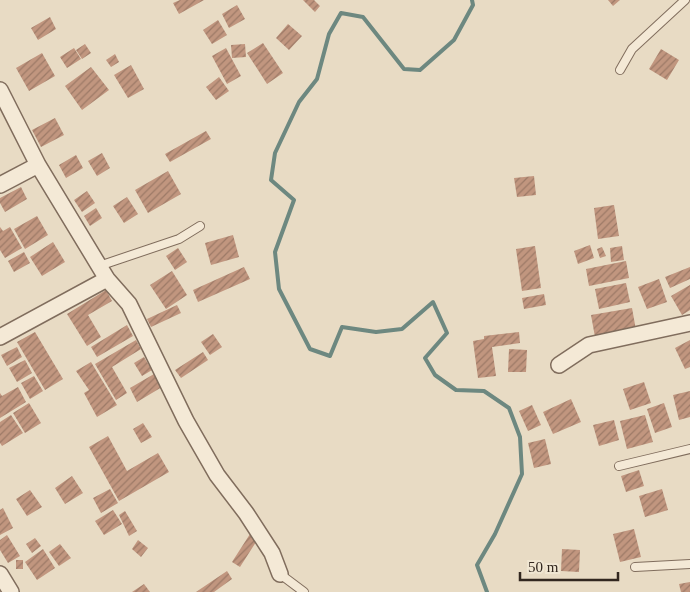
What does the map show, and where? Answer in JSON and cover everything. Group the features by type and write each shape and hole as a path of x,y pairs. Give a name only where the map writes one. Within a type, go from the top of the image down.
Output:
{"street":[{"path":"0,90 38,165 103,272 129,304 186,421 217,475 272,553 280,574"},
{"path":"0,185 38,165"},
{"path":"0,337 103,272"},
{"path":"559,365 589,345 690,323"},
{"path":"0,574 12,592"}],"lane":[{"path":"620,70 632,49 685,0"},
{"path":"103,272 179,239 200,226"},
{"path":"619,466 690,449"},
{"path":"635,567 690,564"},
{"path":"280,574 304,592"}],"building":[{"path":"180,0 204,0 179,14 173,3"},
{"path":"303,0 314,0 320,6 315,12"},
{"path":"608,0 620,0 613,6"},
{"path":"237,5 245,19 229,28 222,14"},
{"path":"50,17 56,29 38,40 31,28"},
{"path":"218,20 227,35 212,44 203,30"},
{"path":"288,24 302,36 289,50 276,38"},
{"path":"263,43 283,73 267,84 247,53"},
{"path":"85,44 91,53 82,59 76,50"},
{"path":"245,44 246,57 232,58 231,45"},
{"path":"74,48 81,59 67,68 60,57"},
{"path":"226,48 241,76 227,84 212,56"},
{"path":"661,49 679,60 667,80 649,69"},
{"path":"42,53 55,76 29,91 16,68"},
{"path":"115,54 119,62 111,67 106,60"},
{"path":"131,65 144,89 128,98 114,75"},
{"path":"91,67 109,90 82,110 65,86"},
{"path":"219,77 229,91 216,100 206,87"},
{"path":"55,118 64,135 41,147 32,130"},
{"path":"206,131 211,139 170,162 165,154"},
{"path":"102,153 110,168 97,176 88,161"},
{"path":"76,155 83,168 66,178 59,165"},
{"path":"168,171 181,194 148,213 135,190"},
{"path":"534,176 536,195 517,197 514,178"},
{"path":"21,187 27,199 5,212 0,203 0,198"},
{"path":"87,191 95,203 82,212 74,200"},
{"path":"127,197 138,214 124,223 113,206"},
{"path":"614,205 619,236 598,239 594,208"},
{"path":"96,208 102,218 90,226 84,216"},
{"path":"37,216 48,235 25,249 14,229"},
{"path":"0,227 3,231 10,227 22,248 5,258 0,250"},
{"path":"233,235 239,257 211,265 205,243"},
{"path":"53,242 65,262 42,276 30,257"},
{"path":"590,245 594,258 578,264 574,251"},
{"path":"535,246 541,288 522,291 516,249"},
{"path":"622,246 624,260 611,262 610,248"},
{"path":"602,247 606,256 600,258 597,249"},
{"path":"178,248 187,262 175,270 166,256"},
{"path":"24,252 30,263 14,272 8,261"},
{"path":"626,261 629,278 589,286 586,269"},
{"path":"244,267 250,279 198,302 193,290"},
{"path":"690,267 690,279 670,288 665,277"},
{"path":"172,271 187,295 166,309 150,285"},
{"path":"659,279 667,302 647,309 638,287"},
{"path":"626,283 630,302 599,309 595,289"},
{"path":"690,285 690,310 682,315 671,296"},
{"path":"106,290 112,301 88,315 101,337 87,346 67,314"},
{"path":"544,294 546,305 524,309 522,298"},
{"path":"177,305 181,313 151,327 147,319"},
{"path":"632,308 636,330 595,337 591,315"},
{"path":"127,325 133,336 97,357 91,347"},
{"path":"35,332 63,379 45,390 17,342"},
{"path":"519,332 520,343 492,347 496,376 478,378 473,341 484,339 484,336"},
{"path":"213,334 222,347 210,355 201,342"},
{"path":"136,340 141,349 112,367 127,393 116,400 95,364"},
{"path":"690,340 690,367 685,369 675,348"},
{"path":"17,347 22,357 7,366 1,355"},
{"path":"509,349 527,350 526,372 508,372"},
{"path":"203,352 208,360 181,378 175,370"},
{"path":"144,357 152,370 142,376 134,363"},
{"path":"25,360 32,373 17,382 9,368"},
{"path":"91,362 117,405 97,417 84,393 89,390 76,371"},
{"path":"154,374 162,387 137,402 130,388"},
{"path":"34,376 43,391 30,399 21,383"},
{"path":"644,382 651,403 630,410 623,389"},
{"path":"18,387 26,402 0,418 0,393 2,396"},
{"path":"690,391 690,417 679,420 673,395"},
{"path":"571,399 581,422 553,434 543,412"},
{"path":"29,403 41,423 25,433 13,413"},
{"path":"664,403 672,427 655,433 647,409"},
{"path":"532,405 541,425 528,431 519,411"},
{"path":"11,415 23,433 2,446 0,443 0,422"},
{"path":"645,415 653,442 627,449 620,421"},
{"path":"614,420 619,440 599,446 593,425"},
{"path":"143,423 152,437 141,443 133,429"},
{"path":"108,436 127,471 158,453 169,472 119,501 89,447"},
{"path":"545,439 551,464 534,468 528,443"},
{"path":"639,470 644,486 626,492 621,476"},
{"path":"72,476 83,493 65,504 55,488"},
{"path":"110,489 118,503 101,513 93,498"},
{"path":"662,489 668,510 645,517 639,496"},
{"path":"30,490 42,507 27,516 16,499"},
{"path":"3,508 13,528 0,535 0,510"},
{"path":"113,510 122,524 104,535 95,521"},
{"path":"125,511 137,531 129,536 119,515"},
{"path":"634,529 641,557 620,562 613,534"},
{"path":"250,534 258,539 240,567 232,562"},
{"path":"7,535 20,556 8,563 0,550 0,540"},
{"path":"35,538 41,546 32,553 26,544"},
{"path":"138,540 148,548 141,557 132,549"},
{"path":"60,544 71,558 59,566 49,552"},
{"path":"43,549 55,568 37,580 25,562"},
{"path":"562,549 580,550 579,572 561,571"},
{"path":"16,560 23,560 23,569 16,569"},
{"path":"227,571 232,579 214,592 196,592"},
{"path":"690,582 690,592 681,592 679,584"},
{"path":"144,584 150,592 132,592"}],"waterway":[{"path":"472,0 473,5 454,40 420,70 404,69 363,17 341,13 329,34 317,79 299,102 275,153 271,180 294,200 275,252 279,289 310,349 330,356 342,327 376,332 402,329 433,302 447,333 425,358 435,375 456,390 484,391 509,408 520,437 522,474 495,534 477,565 487,592"}]}
